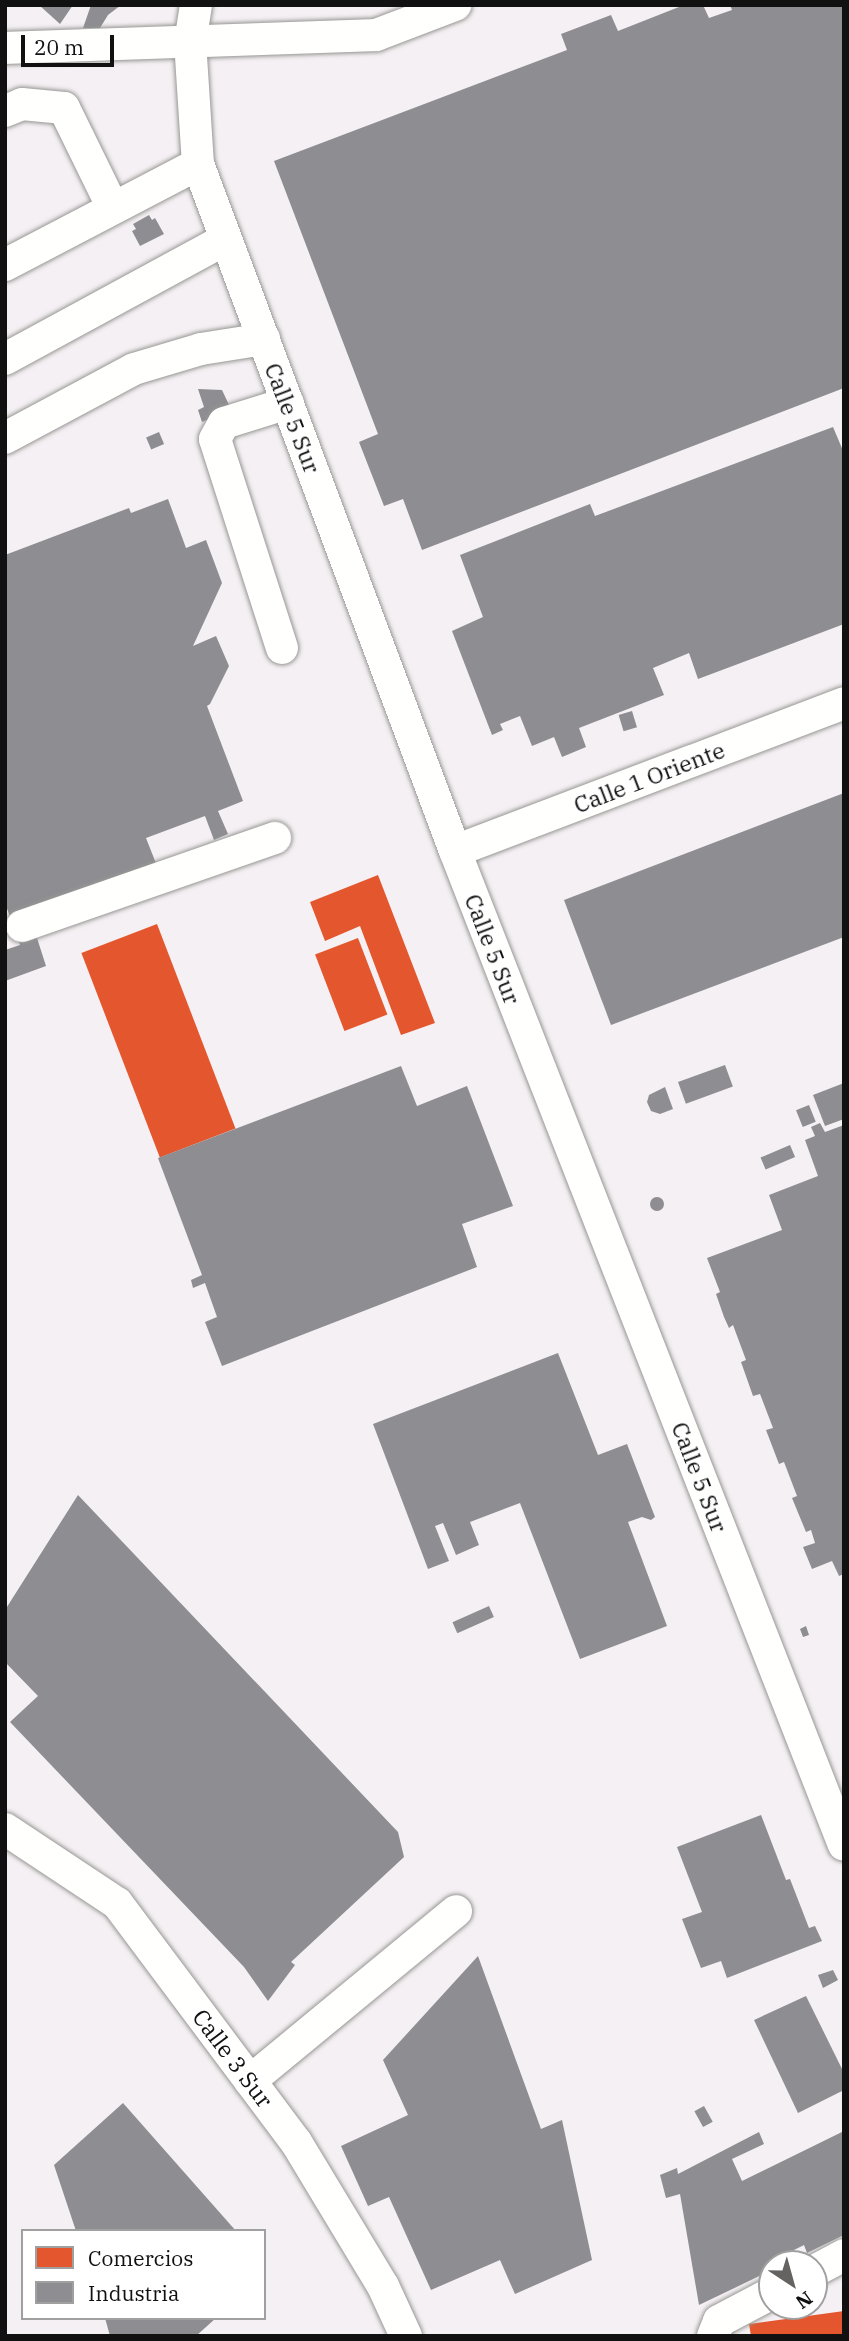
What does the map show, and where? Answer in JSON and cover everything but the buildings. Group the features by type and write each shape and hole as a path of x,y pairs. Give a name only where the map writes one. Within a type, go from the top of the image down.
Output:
{"street":[{"name":"Calle 5 Sur","path":"196,5 190,41 198,164 455,851 844,1845"},
{"path":"5,48 376,35 455,5"},
{"path":"5,111 22,104 64,108 113,208"},
{"path":"5,265 198,164"},
{"path":"5,359 226,239"},
{"path":"5,438 134,369 201,349 264,339"},
{"path":"282,648 215,439 224,424 288,403"},
{"name":"Calle 1 Oriente","path":"455,851 844,703"},
{"path":"14,929 275,838"},
{"name":"Calle 3 Sur","path":"5,1829 117,1903 296,2141 383,2286 406,2336"},
{"path":"250,2081 456,1911"},
{"path":"828,2264 844,2255"},
{"path":"713,2336 719,2321 758,2300"}],"shaded area":[{"path":"5,5 844,5 844,2336 5,2336"}]}
